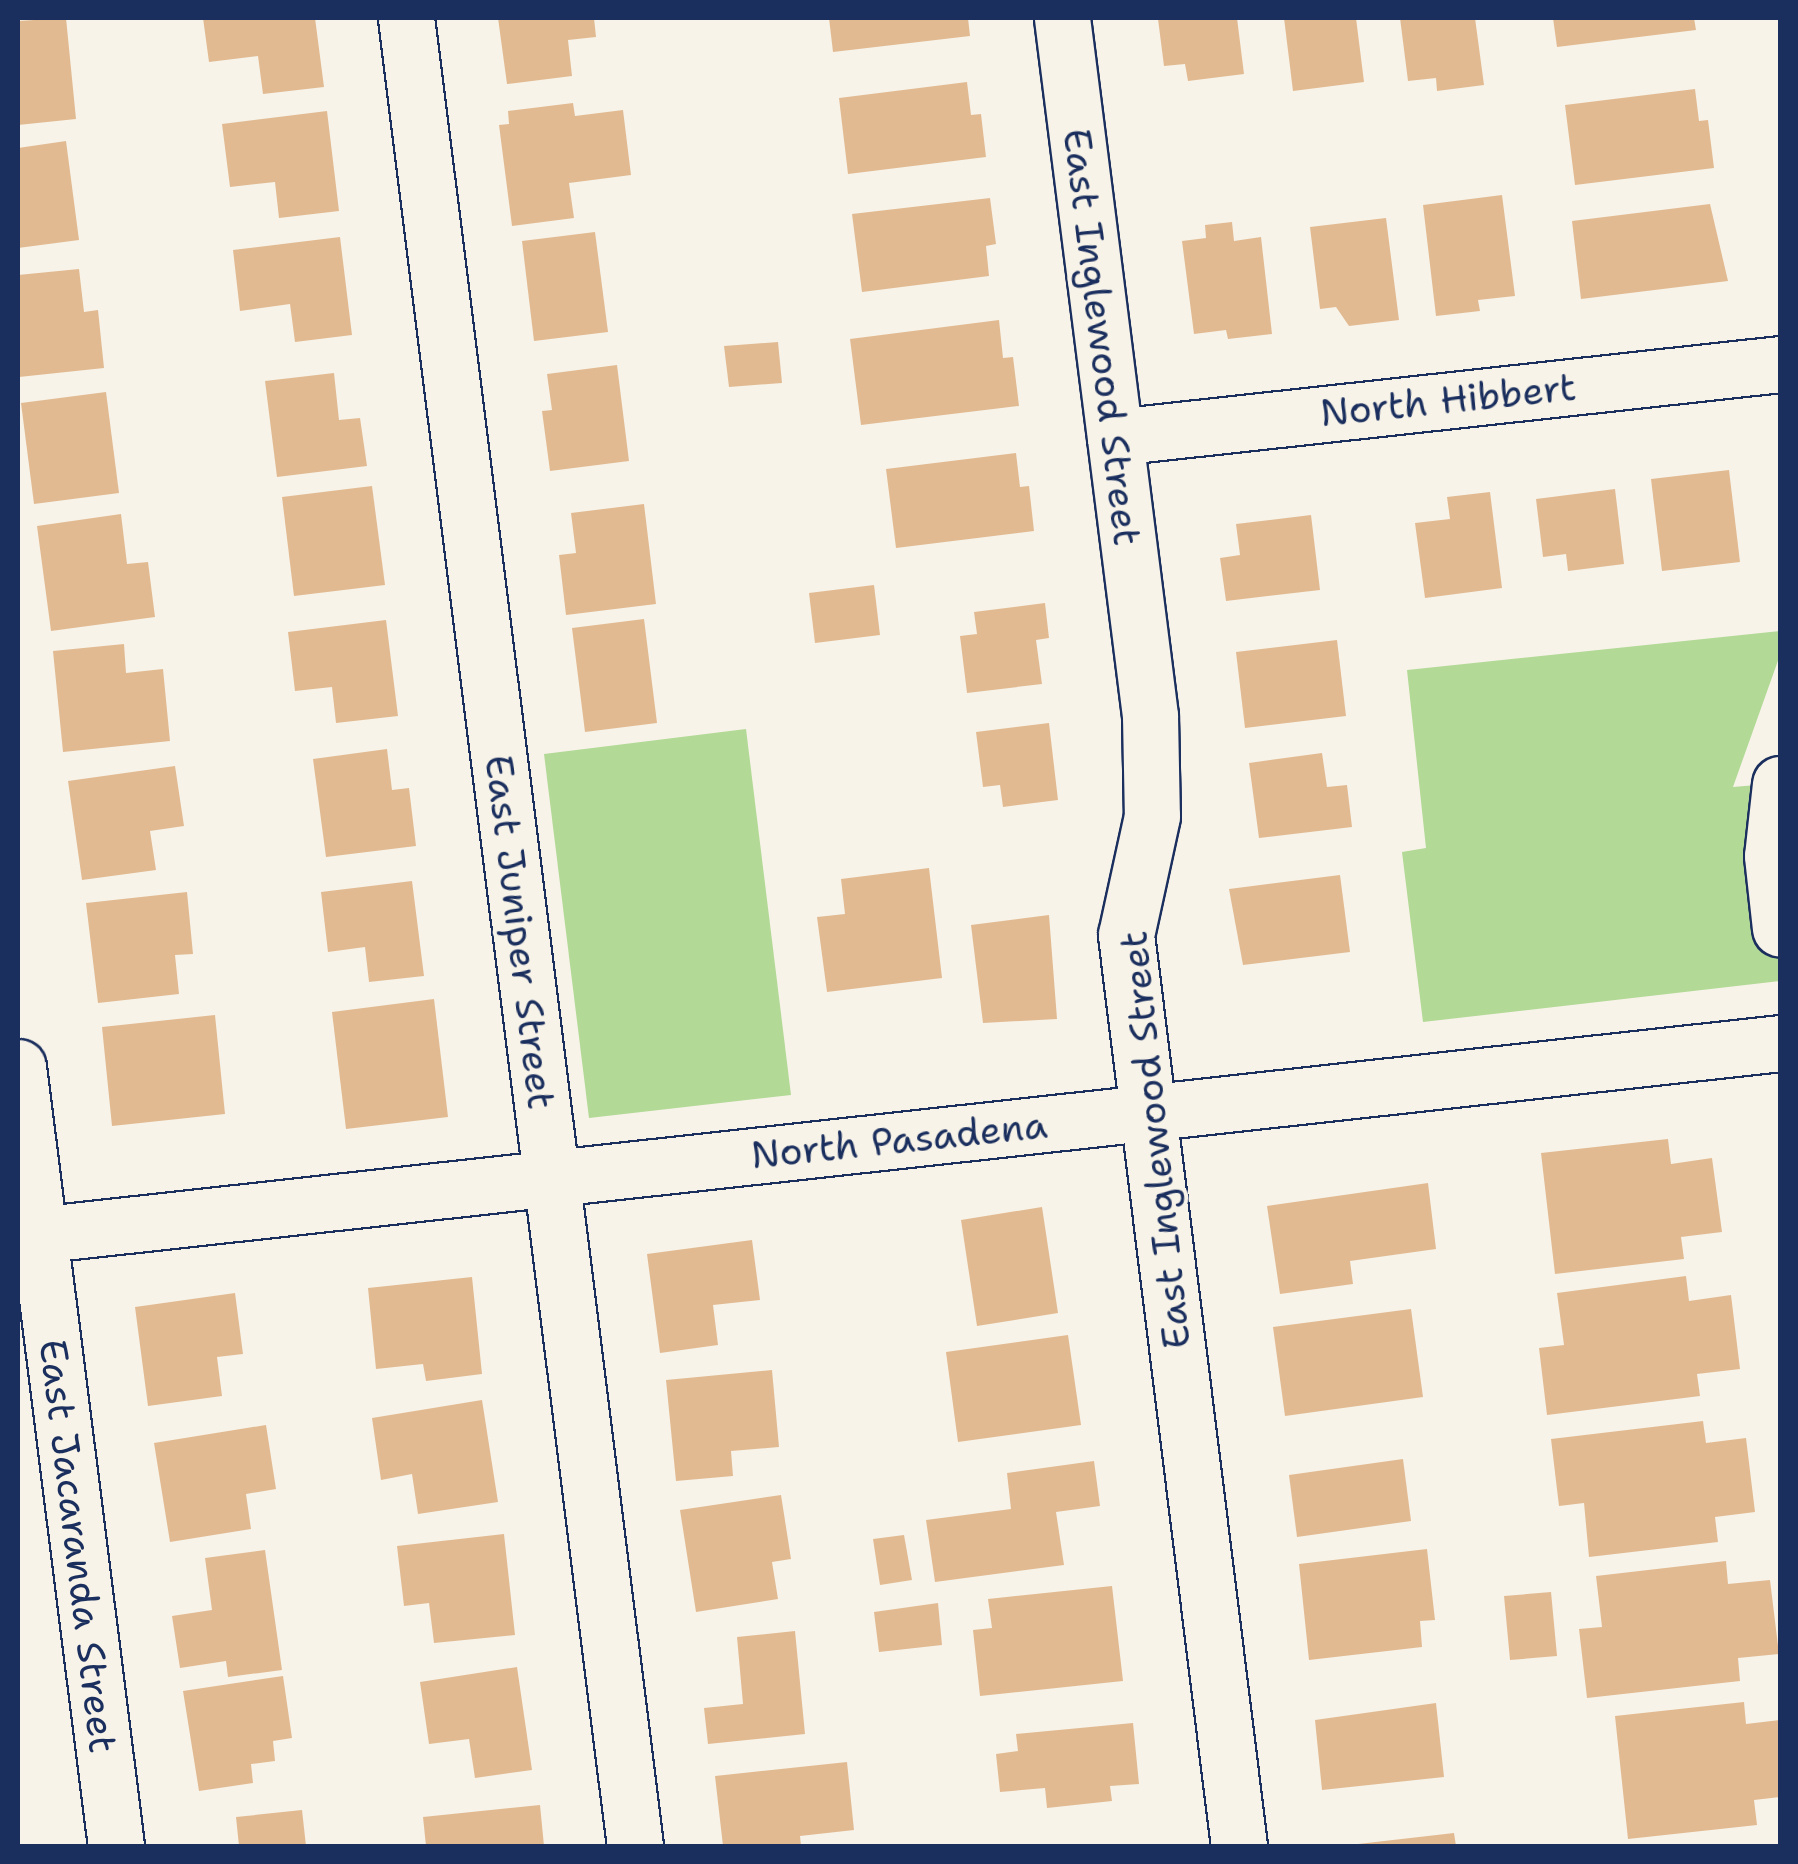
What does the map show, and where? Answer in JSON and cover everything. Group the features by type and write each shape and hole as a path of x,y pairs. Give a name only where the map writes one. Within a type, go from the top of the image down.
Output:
{"street":[{"name":"East Juniper Street","path":"406,18 634,1846"},
{"name":"East Inglewood Street","path":"1062,18 1150,716 1152,816 1126,935 1239,1846"},
{"name":"North Hibbert","path":"1114,437 1780,364"},
{"path":"1780,784 1772,856 1780,928"},
{"name":"North Pasadena","path":"28,1236 1780,1043"},
{"name":"East Jacaranda Street","path":"18,1068 28,1236 116,1846"}],"green space":[{"path":"1780,631 1780,655 1733,787 1780,783 1780,981 1423,1022 1402,852 1426,848 1407,670"},
{"path":"746,729 791,1095 589,1118 544,754"}],"building":[{"path":"66,18 76,119 18,125 18,21"},
{"path":"203,18 315,18 324,87 263,94 258,56 209,62"},
{"path":"498,18 594,18 596,37 568,40 572,76 507,84"},
{"path":"829,18 968,18 970,36 833,52"},
{"path":"1237,18 1244,74 1188,81 1185,64 1164,66 1158,19"},
{"path":"1284,18 1356,18 1364,82 1293,91"},
{"path":"1400,18 1475,18 1484,85 1437,91 1436,78 1408,81"},
{"path":"1553,18 1694,18 1696,30 1557,47"},
{"path":"967,82 971,115 981,114 986,157 848,174 839,98"},
{"path":"1695,89 1699,121 1708,120 1714,168 1575,185 1565,105"},
{"path":"573,103 575,116 623,110 631,175 569,183 574,218 512,226 499,125 509,124 508,111"},
{"path":"327,111 339,211 279,218 275,182 230,187 222,124"},
{"path":"66,141 79,240 18,248 18,148"},
{"path":"1502,195 1515,296 1478,300 1480,311 1436,316 1423,205"},
{"path":"990,198 996,244 986,246 989,276 862,292 852,214"},
{"path":"1710,204 1728,281 1581,299 1572,221"},
{"path":"1386,218 1399,320 1349,326 1336,307 1320,309 1310,227"},
{"path":"1232,222 1234,241 1261,237 1272,334 1228,339 1226,330 1194,334 1182,241 1206,238 1205,225"},
{"path":"595,232 608,332 534,341 522,241"},
{"path":"340,237 352,335 295,342 290,304 240,311 233,250"},
{"path":"79,269 84,312 98,310 104,368 19,377 18,275"},
{"path":"999,320 1003,358 1013,357 1019,406 861,425 850,339"},
{"path":"778,342 782,383 729,387 724,346"},
{"path":"617,365 629,461 550,471 542,411 552,410 547,374"},
{"path":"334,373 339,420 360,418 367,466 277,477 265,381"},
{"path":"106,392 119,493 34,504 21,403"},
{"path":"1016,453 1020,487 1029,486 1034,531 896,548 886,469"},
{"path":"1729,470 1740,562 1662,571 1651,479"},
{"path":"372,486 385,585 294,596 282,497"},
{"path":"1615,489 1624,564 1568,571 1566,554 1543,557 1536,499"},
{"path":"1490,492 1502,588 1425,598 1415,523 1450,519 1447,497"},
{"path":"644,504 656,604 566,615 559,555 576,553 571,513"},
{"path":"121,514 127,564 148,562 155,617 51,631 37,526"},
{"path":"1311,515 1320,590 1226,601 1220,558 1240,555 1236,524"},
{"path":"874,585 880,635 815,643 809,593"},
{"path":"1045,603 1049,638 1036,640 1042,684 967,693 960,636 977,634 974,612"},
{"path":"644,619 657,723 585,732 572,628"},
{"path":"386,620 398,716 336,723 332,687 295,691 288,632"},
{"path":"1337,640 1346,716 1245,728 1236,652"},
{"path":"124,644 126,673 163,669 170,741 63,752 53,651"},
{"path":"1049,723 1058,800 1003,807 1000,785 983,787 976,732"},
{"path":"387,749 392,790 409,788 416,846 326,857 313,759"},
{"path":"1322,753 1327,787 1347,785 1352,827 1259,838 1249,763"},
{"path":"175,766 184,826 150,831 156,870 82,880 68,781"},
{"path":"929,868 942,978 827,992 817,917 845,914 841,879"},
{"path":"1340,875 1350,952 1243,965 1229,889"},
{"path":"412,881 424,976 369,982 365,947 328,952 321,892"},
{"path":"187,892 193,954 175,955 179,994 98,1003 86,903"},
{"path":"1049,915 1057,1019 983,1023 971,925"},
{"path":"434,999 448,1117 346,1129 332,1012"},
{"path":"215,1015 225,1114 112,1126 102,1027"},
{"path":"1668,1139 1671,1164 1712,1158 1722,1232 1681,1237 1684,1259 1555,1274 1541,1153"},
{"path":"1428,1183 1436,1249 1350,1261 1353,1284 1280,1294 1267,1206"},
{"path":"1042,1207 1058,1313 977,1326 961,1220"},
{"path":"752,1240 760,1300 713,1305 718,1345 660,1353 647,1254"},
{"path":"1686,1276 1689,1301 1731,1295 1740,1369 1697,1374 1700,1396 1547,1415 1539,1348 1564,1345 1557,1293"},
{"path":"472,1277 482,1374 426,1381 423,1364 376,1369 368,1288"},
{"path":"235,1293 243,1354 217,1357 222,1396 148,1406 135,1307"},
{"path":"1411,1309 1423,1397 1285,1416 1273,1327"},
{"path":"1068,1335 1081,1425 958,1442 946,1352"},
{"path":"772,1370 779,1447 731,1451 733,1476 676,1481 666,1380"},
{"path":"482,1400 498,1502 418,1514 412,1474 381,1480 372,1418"},
{"path":"1703,1421 1706,1443 1746,1438 1755,1512 1715,1517 1718,1542 1589,1557 1584,1503 1559,1506 1551,1439"},
{"path":"266,1425 276,1489 246,1494 251,1529 170,1542 154,1443"},
{"path":"1403,1459 1411,1521 1297,1537 1289,1475"},
{"path":"1094,1461 1100,1506 1056,1512 1064,1565 935,1582 926,1520 1011,1509 1007,1473"},
{"path":"781,1495 791,1559 772,1562 778,1599 696,1612 680,1510"},
{"path":"504,1534 515,1635 434,1643 429,1603 404,1606 397,1546"},
{"path":"904,1535 912,1580 880,1585 873,1539"},
{"path":"1427,1549 1435,1620 1420,1621 1422,1647 1309,1660 1299,1564"},
{"path":"265,1550 282,1670 228,1677 226,1661 180,1668 172,1616 212,1610 205,1558"},
{"path":"1726,1561 1728,1584 1770,1580 1779,1654 1738,1658 1740,1681 1587,1698 1579,1629 1602,1627 1596,1576"},
{"path":"1112,1586 1123,1681 980,1696 973,1630 992,1628 988,1599"},
{"path":"1551,1592 1557,1656 1510,1660 1504,1596"},
{"path":"938,1603 942,1645 879,1652 874,1612"},
{"path":"795,1631 805,1734 708,1744 704,1708 743,1704 737,1637"},
{"path":"517,1667 532,1770 475,1778 469,1739 429,1744 420,1682"},
{"path":"283,1676 292,1738 273,1741 275,1761 251,1764 253,1783 199,1791 183,1691"},
{"path":"1744,1702 1746,1724 1780,1720 1780,1797 1754,1800 1757,1825 1628,1839 1615,1716"},
{"path":"1436,1703 1444,1777 1322,1790 1315,1720"},
{"path":"1133,1723 1139,1784 1110,1786 1112,1801 1047,1808 1045,1788 1000,1792 996,1754 1018,1751 1016,1734"},
{"path":"847,1762 854,1830 800,1836 801,1846 723,1846 715,1776"},
{"path":"540,1805 544,1846 426,1846 423,1817"},
{"path":"302,1810 306,1846 239,1846 236,1817"},
{"path":"1454,1833 1456,1846 1358,1846 1358,1844"}]}
